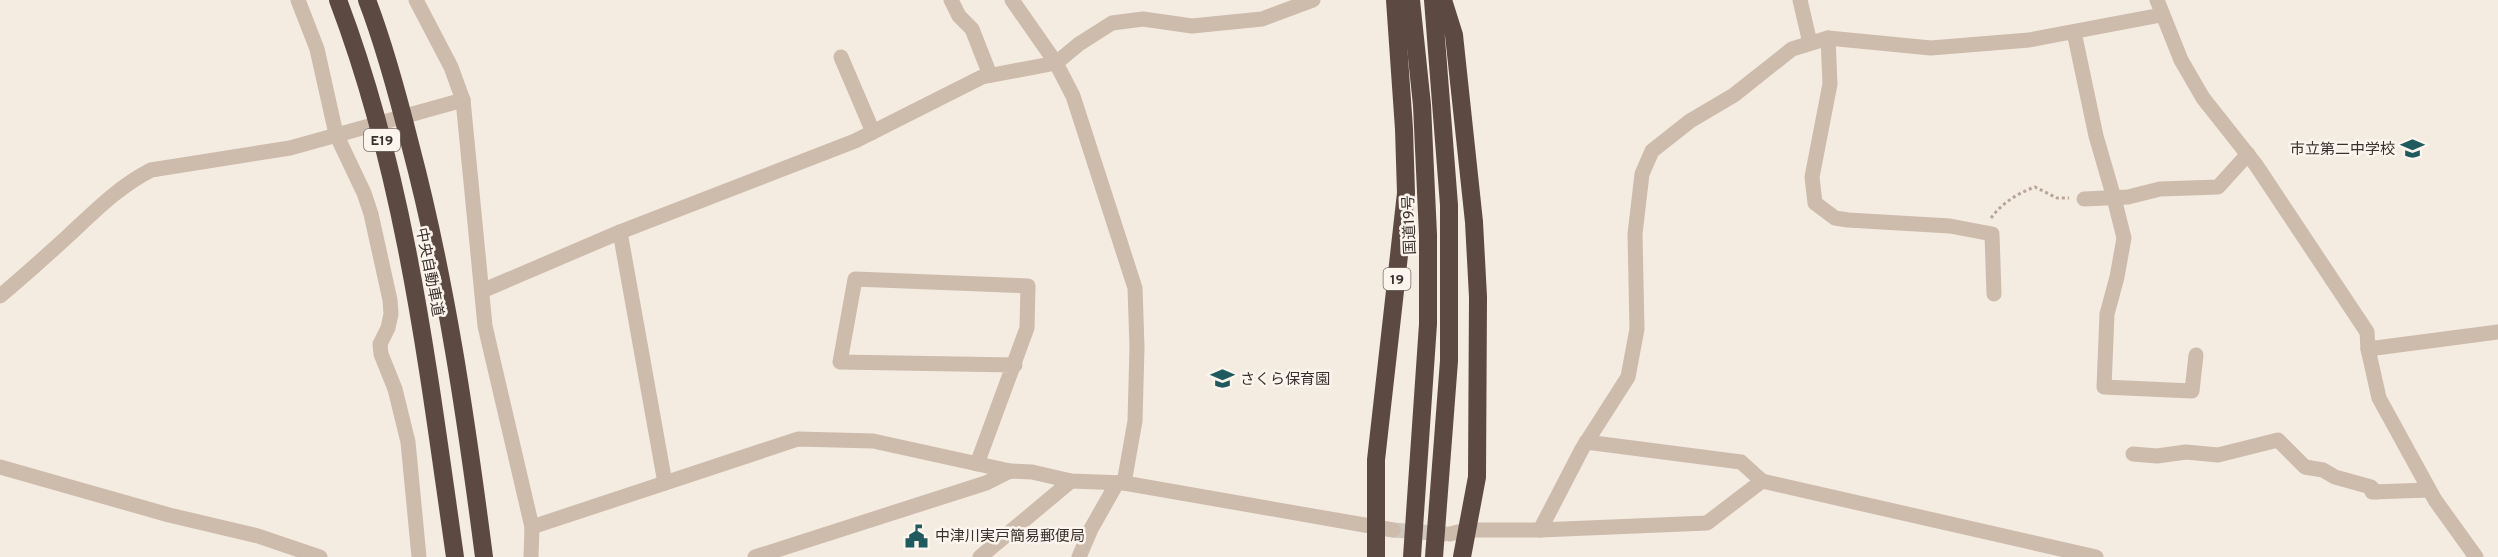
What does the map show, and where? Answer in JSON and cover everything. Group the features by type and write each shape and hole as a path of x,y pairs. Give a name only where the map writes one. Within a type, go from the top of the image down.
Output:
{"highway":[{"name":"中央自動車道","path":"338,0 372,102 396,195 414,283 455,557"},
{"name":"中央自動車道","path":"367,0 397,93 422,190 440,274 468,434 484,557"},
{"name":"19","path":"1376,557 1385,529 1376,460 1406,193 1395,0"},
{"name":"国道19号","path":"1411,0 1422,105 1428,235 1428,324 1412,557"},
{"path":"1433,0 1449,205 1449,361 1434,557"},
{"path":"1443,0 1454,35 1474,222 1478,297 1477,477 1458,532 1462,557"}],"street":[{"path":"298,0 317,49 342,132 371,214 390,300 391,314 388,328 380,344 381,354 395,389 408,442 420,557"},
{"path":"416,0 451,67 463,100 485,326 532,527 531,557"},
{"path":"951,0 959,16 972,29 990,75"},
{"path":"1012,0 1056,63 1082,119 1135,288 1137,347 1135,421 1121,483 1091,529 1079,557"},
{"path":"482,291 620,232 873,132 990,75 1056,63 1112,22 1143,19 1192,26 1262,19 1313,0"},
{"path":"1800,0 1810,43"},
{"path":"2157,0 2161,15 2181,60 2203,98 2248,154 2367,332 2368,349 2379,398 2429,490 2476,557"},
{"path":"1540,530 1586,442 1628,377 1637,329 1635,234 1642,174 1652,151 1689,121 1734,95 1792,49 1828,38 1931,48 2029,40 2161,15"},
{"path":"2074,32 2096,136 2124,238 2107,314 2104,387 2192,392 2196,355"},
{"path":"1828,38 1830,84 1812,177 1815,204 1835,218 1950,226 1992,234 1994,294"},
{"path":"841,57 873,132"},
{"path":"0,296 47,256 112,194 151,170 290,148 463,100"},
{"path":"2084,199 2128,197 2160,189 2218,187 2248,154"},
{"path":"620,232 665,483"},
{"path":"977,464 1015,365 1027,328 1028,286 855,279 840,362 1015,365"},
{"path":"2368,349 2498,332"},
{"path":"532,527 798,439 873,441 1010,471 1032,472 1071,481 1121,483 1385,529"},
{"path":"2133,454 2157,456 2186,452 2218,456 2278,440 2306,467 2323,470 2335,477 2371,487 2374,492 2429,490"},
{"path":"1586,442 1741,462 1762,481 1951,526 2096,557"},
{"path":"0,467 169,515 258,536 320,557"},
{"path":"755,557 986,483 1010,471"},
{"path":"980,557 1071,481"},
{"path":"1458,532 1707,523 1762,481"}],"path":[{"path":"1982,232 1997,209 2028,189 2041,188 2056,198 2084,199"}],"tunnel":[{"path":"1393,530 1447,534"}],"place":[{"name":"市立第二中学校","path":"2413,149"},
{"name":"さくら保育園","path":"1222,379"},
{"name":"中津川実戸簡易郵便局","path":"917,536"}]}
